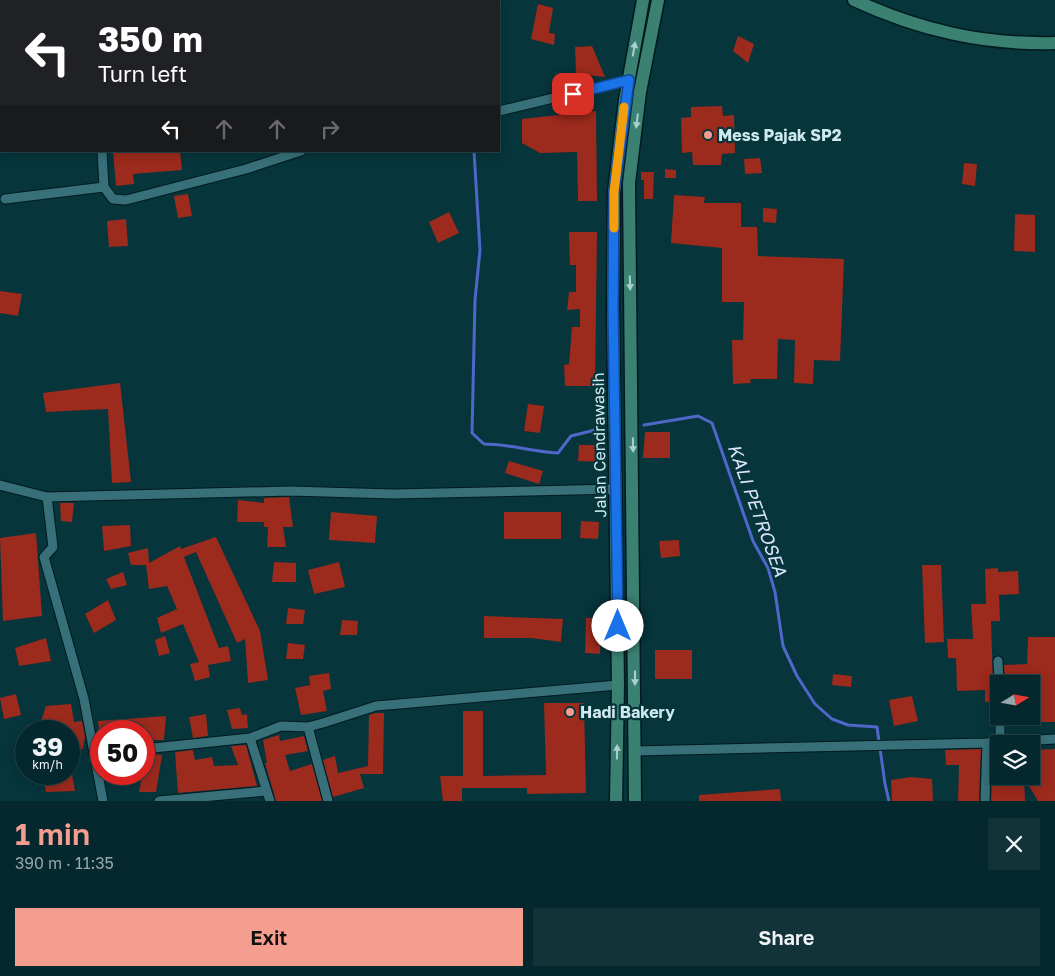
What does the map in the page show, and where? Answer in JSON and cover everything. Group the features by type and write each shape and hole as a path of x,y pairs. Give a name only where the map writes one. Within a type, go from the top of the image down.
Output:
{"main road":[{"name":"Jalan Cendrawasih","path":"616,801 618,686 617,489 613,307 614,192 629,80 643,0"},
{"name":"Jalan Cendrawasih","path":"635,801 629,183 640,92 658,0"},
{"path":"854,0 916,25 967,38 1014,43 1055,43"}],"street":[{"path":"500,111 629,80"},
{"path":"102,152 104,187 113,199 126,200 246,169 298,152"},
{"path":"4,199 104,187"},
{"path":"0,485 47,497 290,491 393,494 617,489"},
{"path":"47,497 53,547 44,557 90,722"},
{"path":"998,661 999,675"},
{"path":"155,748 250,738 281,726 308,726 376,706 618,686"},
{"path":"308,726 328,801"},
{"path":"250,738 270,801"},
{"path":"1040,740 1055,739"},
{"path":"985,801 987,743"},
{"path":"635,751 990,743"},
{"path":"102,785 104,801"},
{"path":"159,801 266,791"}],"building":[{"path":"538,4 553,8 549,33 555,34 554,45 531,39"},
{"path":"738,36 754,44 748,63 733,51"},
{"path":"592,46 605,77 576,74 575,47"},
{"name":"Mess Pajak SP2","path":"722,106 723,116 734,115 735,153 722,154 721,165 693,165 692,152 682,153 681,118 691,117 691,107"},
{"path":"596,111 597,201 578,201 577,152 540,153 522,143 522,119"},
{"path":"113,152 180,152 182,170 133,174 134,184 116,186"},
{"path":"760,158 762,173 745,174 744,159"},
{"path":"964,163 977,164 975,186 962,184"},
{"path":"665,169 676,170 676,178 665,178"},
{"path":"641,172 654,172 653,199 644,199 644,180 641,180"},
{"path":"188,194 192,216 178,218 174,196"},
{"path":"674,195 705,197 704,203 741,203 741,227 757,227 758,256 844,259 840,361 814,360 813,384 794,383 795,340 778,339 777,379 750,379 751,383 733,384 732,340 743,340 744,302 722,302 722,248 671,243"},
{"path":"763,208 777,209 776,223 763,222"},
{"path":"449,212 459,233 438,243 429,222"},
{"path":"1015,214 1035,215 1035,252 1014,251"},
{"path":"126,219 128,246 109,247 107,221"},
{"path":"569,232 597,232 595,386 565,386 564,365 569,364 572,327 580,327 580,309 567,310 569,292 576,292 576,265 570,265"},
{"path":"0,291 22,294 18,316 0,313"},
{"path":"120,383 131,482 112,483 108,409 46,412 43,393"},
{"path":"528,404 544,406 540,433 524,431"},
{"path":"645,432 670,432 670,458 643,458"},
{"path":"579,445 602,445 602,462 578,461"},
{"path":"509,461 543,471 539,484 505,473"},
{"path":"289,497 293,527 283,527 286,547 267,547 268,527 264,527 264,522 237,522 238,500 264,503 264,498"},
{"path":"60,503 74,503 72,522 61,521"},
{"path":"331,512 377,516 375,543 329,540"},
{"path":"504,512 561,512 561,539 504,539"},
{"path":"581,521 599,522 598,539 580,538"},
{"path":"130,525 131,546 104,551 102,526"},
{"path":"36,533 42,616 3,621 0,538"},
{"path":"216,537 260,631 268,680 248,683 245,639 237,643 196,552 184,557 219,648 228,646 231,661 208,665 210,677 195,681 190,664 199,662 183,624 161,633 157,618 177,609 167,586 149,589 146,565 131,565 128,553 148,548 149,563 180,546 181,549"},
{"path":"679,540 680,556 661,558 659,541"},
{"path":"274,562 296,563 296,582 272,582"},
{"path":"339,562 345,587 314,594 308,570"},
{"path":"922,565 941,565 944,642 925,643"},
{"path":"998,568 998,572 1018,571 1019,594 999,595 1000,621 991,621 993,675 990,675 990,702 985,702 985,690 957,691 956,658 948,658 947,639 973,639 971,604 986,604 985,569"},
{"path":"123,572 127,585 111,589 106,579"},
{"path":"108,600 116,620 94,633 85,614"},
{"path":"288,608 305,610 303,624 286,624"},
{"path":"484,616 563,619 561,642 531,638 484,638"},
{"path":"586,618 601,618 600,654 585,653"},
{"path":"342,620 358,621 357,635 340,635"},
{"path":"165,636 170,653 159,656 155,640"},
{"path":"1028,637 1055,637 1055,722 1040,722 1040,675 1005,675 1004,665 1027,664"},
{"path":"46,638 51,661 19,666 15,648"},
{"path":"288,643 305,645 303,659 286,659"},
{"path":"655,650 692,650 692,679 655,679"},
{"path":"329,673 331,689 323,691 327,711 301,715 295,688 310,685 309,676"},
{"path":"833,674 852,676 851,687 832,685"},
{"path":"16,694 21,715 4,719 0,698"},
{"path":"912,696 918,721 894,726 889,700"},
{"path":"544,703 584,703 586,793 527,794 527,788 462,788 462,801 443,801 440,776 463,776 463,711 483,711 483,776 546,775"},
{"path":"71,704 74,720 41,720 46,706"},
{"path":"240,708 242,715 247,714 248,728 232,729 227,710"},
{"path":"384,713 383,774 360,774 364,788 333,797 323,760 335,756 338,773 368,766 369,715"},
{"path":"206,714 208,736 193,738 189,717"},
{"path":"166,716 164,740 155,740 155,720 112,720"},
{"path":"80,721 82,721 85,736 83,749 80,749"},
{"path":"279,735 280,741 304,736 308,751 285,755 290,771 312,764 322,801 276,801 265,763 267,763 263,740"},
{"path":"246,745 257,786 178,793 175,752 193,750 195,760 212,757 214,766 238,765 231,746"},
{"path":"981,749 979,801 958,801 959,765 946,765 945,750"},
{"path":"1055,749 1055,801 1038,801 1028,785 1040,785 1040,750"},
{"path":"155,754 162,755 156,792 139,792 140,785 155,785"},
{"path":"911,777 932,779 933,801 892,801 891,780"},
{"path":"44,785 74,785 75,791 46,792"},
{"path":"992,785 1024,785 1025,801 991,801"},
{"path":"780,789 781,801 699,801 699,795"}],"waterway":[{"name":"KALI PETROSEA","path":"474,152 480,250 475,300 472,433 484,444 558,453 571,436 595,430"},
{"name":"KALI PETROSEA","path":"644,425 698,416 712,423 753,541 768,568 775,592 783,646 797,676 815,704 832,719 848,725 877,727 889,801"}],"slow traffic":[{"path":"614,228 614,192 624,107"}],"place":[{"name":"Mess Pajak SP2","path":"708,135"},
{"name":"Hadi Bakery","path":"570,712"}],"route":[{"path":"573,94 629,80 614,192 613,307 618,626"}]}
